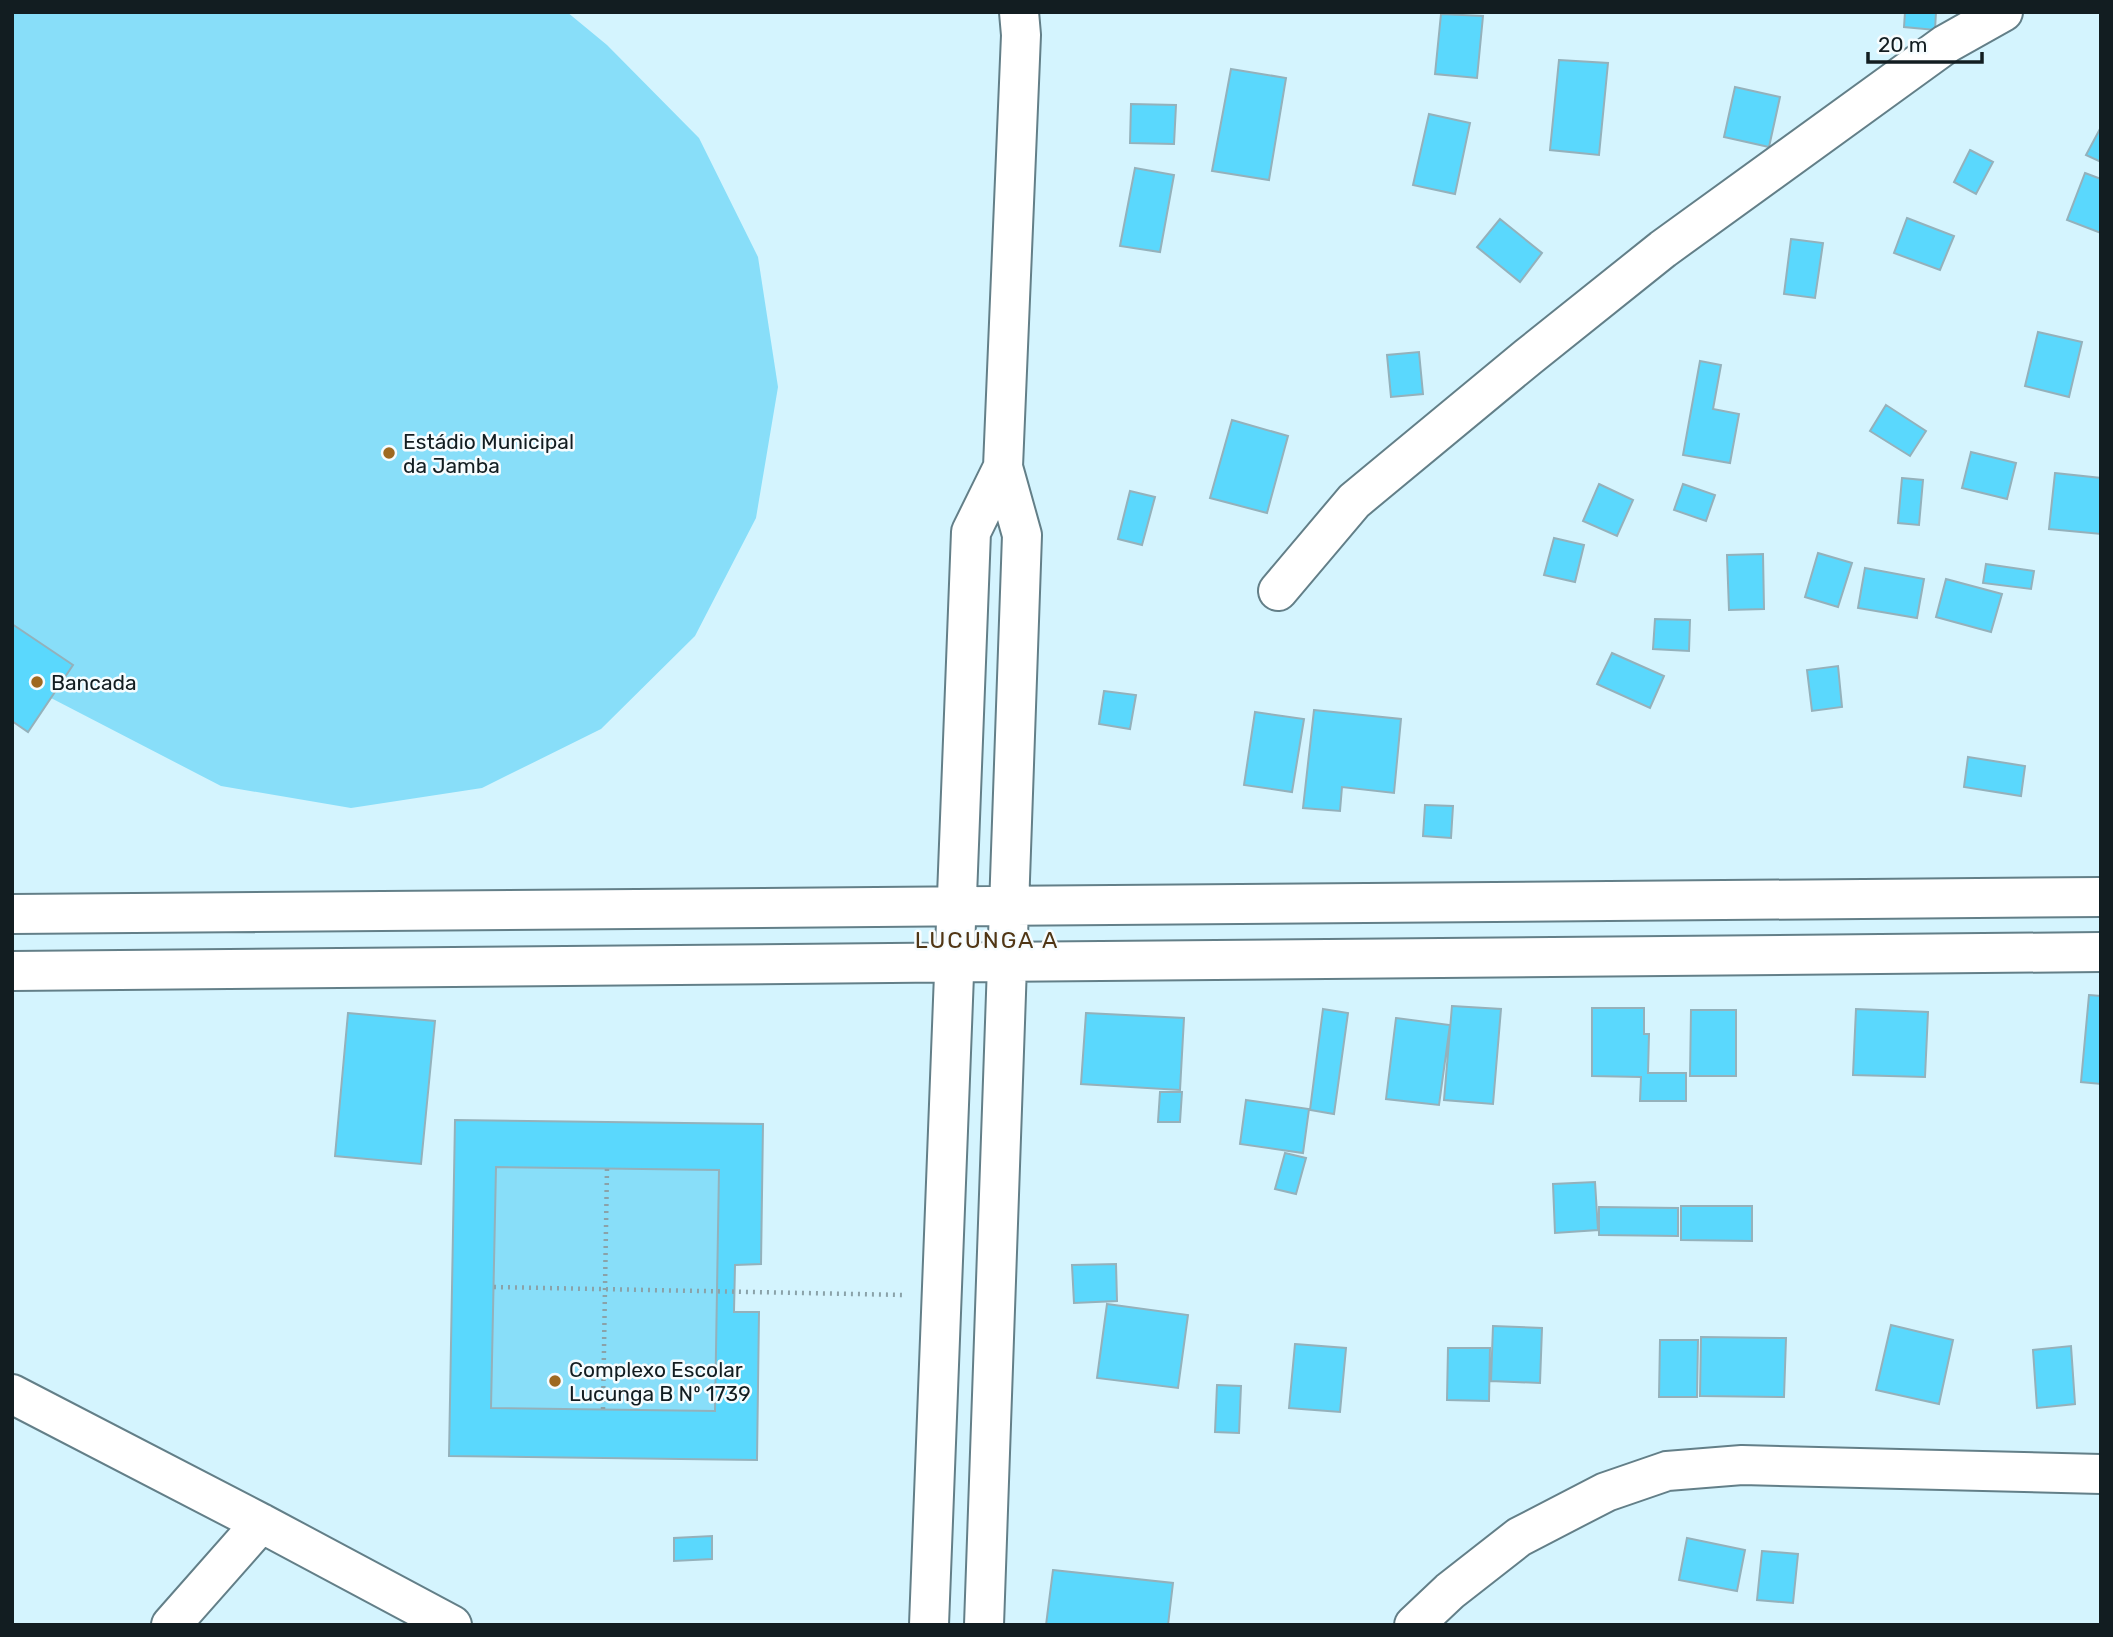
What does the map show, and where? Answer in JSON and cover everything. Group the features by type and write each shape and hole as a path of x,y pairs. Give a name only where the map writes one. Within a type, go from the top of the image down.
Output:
{"street":[{"path":"1278,591 1354,501 1559,332 1663,249 1946,44 2003,12"},
{"path":"984,1625 1022,535 1003,467 1028,20"},
{"path":"929,1625 971,532 1003,467"},
{"path":"12,915 2101,897"},
{"path":"12,971 2101,952"},
{"path":"12,1394 261,1522 452,1625"},
{"path":"1414,1625 1450,1591 1520,1537 1606,1492 1667,1471 1742,1465 2101,1474"},
{"path":"171,1625 261,1522"}],"path":[{"path":"603,1409 607,1168"},
{"path":"494,1287 942,1296"}],"shaded area":[{"name":"Estádio Municipal da Jamba","path":"12,12 567,12 607,45 699,138 758,257 778,387 756,518 695,636 601,729 482,788 351,808 221,786 51,698 28,732 12,721"},
{"path":"496,1167 719,1170 715,1411 491,1408"}],"building":[{"path":"1905,12 1936,12 1935,30 1904,27"},
{"path":"1441,14 1483,16 1477,78 1435,74"},
{"path":"1559,60 1608,63 1599,155 1550,150"},
{"path":"1231,69 1286,78 1269,180 1212,171"},
{"path":"1735,87 1780,97 1769,147 1724,137"},
{"path":"1131,104 1176,105 1174,144 1130,143"},
{"path":"1429,114 1470,123 1455,194 1413,185"},
{"path":"2101,127 2101,162 2086,155"},
{"path":"1970,150 1993,162 1976,194 1954,182"},
{"path":"1135,168 1174,175 1160,252 1120,246"},
{"path":"2085,173 2101,179 2101,233 2067,220"},
{"path":"1907,218 1954,236 1940,270 1894,253"},
{"path":"1500,219 1542,253 1520,282 1477,247"},
{"path":"1791,239 1823,243 1815,298 1784,294"},
{"path":"2038,332 2082,342 2069,397 2025,386"},
{"path":"1419,352 1423,394 1391,397 1387,355"},
{"path":"1700,361 1721,365 1713,409 1739,414 1730,463 1683,455"},
{"path":"1886,405 1926,431 1910,456 1870,431"},
{"path":"1232,420 1288,436 1267,513 1210,498"},
{"path":"1971,452 2016,463 2007,499 1962,488"},
{"path":"2055,473 2101,478 2101,534 2049,529"},
{"path":"1902,478 1923,480 1919,525 1898,523"},
{"path":"1599,484 1633,500 1617,536 1583,521"},
{"path":"1683,484 1715,495 1706,521 1674,510"},
{"path":"1130,491 1155,497 1142,545 1118,539"},
{"path":"1554,538 1584,545 1575,582 1544,575"},
{"path":"1818,553 1852,563 1838,607 1805,597"},
{"path":"1763,554 1764,609 1729,610 1727,555"},
{"path":"1986,564 2034,571 2031,589 1983,583"},
{"path":"1865,568 1924,579 1917,618 1858,608"},
{"path":"1946,579 2002,594 1991,632 1936,617"},
{"path":"1655,619 1690,620 1689,651 1653,649"},
{"name":"Bancada","path":"12,624 73,665 28,732 12,721"},
{"path":"1612,653 1664,676 1650,708 1597,684"},
{"path":"1838,666 1842,707 1812,711 1807,670"},
{"path":"1104,691 1136,695 1130,729 1099,724"},
{"path":"1314,710 1401,719 1394,793 1342,787 1340,811 1303,808"},
{"path":"1255,712 1304,719 1292,792 1244,785"},
{"path":"1968,757 2025,766 2021,796 1964,787"},
{"path":"1425,805 1453,806 1451,838 1423,836"},
{"path":"2089,995 2101,996 2101,1084 2081,1082"},
{"path":"1452,1006 1501,1009 1493,1104 1444,1100"},
{"path":"1592,1008 1644,1008 1644,1034 1649,1034 1648,1073 1686,1073 1686,1101 1640,1101 1641,1077 1592,1076"},
{"path":"1323,1009 1348,1013 1334,1114 1310,1110"},
{"path":"1856,1009 1928,1012 1925,1077 1853,1075"},
{"path":"1691,1010 1736,1010 1736,1076 1690,1076"},
{"path":"348,1013 435,1021 421,1164 335,1156"},
{"path":"1086,1013 1184,1018 1180,1090 1081,1084"},
{"path":"1396,1018 1450,1025 1439,1105 1386,1099"},
{"path":"1160,1092 1182,1092 1180,1122 1158,1122"},
{"path":"1246,1100 1309,1109 1303,1153 1240,1144"},
{"path":"455,1120 763,1124 761,1264 735,1265 734,1312 759,1312 757,1460 449,1456","holes":["496,1167 719,1170 715,1411 491,1408"]},
{"path":"1285,1153 1306,1158 1296,1194 1275,1189"},
{"path":"1595,1182 1598,1230 1555,1233 1553,1184"},
{"path":"1681,1206 1752,1206 1752,1241 1681,1240"},
{"path":"1599,1207 1678,1208 1678,1236 1599,1235"},
{"path":"1116,1264 1117,1301 1074,1303 1072,1265"},
{"path":"1107,1304 1188,1315 1178,1388 1097,1378"},
{"path":"1891,1325 1953,1340 1939,1404 1876,1390"},
{"path":"1493,1326 1542,1328 1540,1383 1491,1381"},
{"path":"1701,1337 1786,1338 1784,1397 1700,1396"},
{"path":"1660,1340 1698,1340 1697,1397 1659,1397"},
{"path":"1295,1344 1346,1348 1340,1412 1289,1408"},
{"path":"2071,1346 2075,1404 2037,1408 2033,1350"},
{"path":"1448,1348 1490,1348 1489,1401 1447,1400"},
{"path":"1217,1385 1241,1386 1239,1433 1215,1432"},
{"path":"712,1536 712,1559 674,1561 674,1538"},
{"path":"1687,1538 1745,1550 1737,1591 1679,1580"},
{"path":"1762,1551 1798,1554 1793,1603 1757,1600"},
{"path":"1053,1570 1173,1583 1168,1625 1046,1625"}],"place":[{"name":"Estádio Municipal da Jamba","path":"389,453"},
{"name":"Bancada","path":"37,682"},
{"name":"Complexo Escolar Lucunga B Nº 1739","path":"555,1381"}],"district":[{"name":"LUCUNGA A","path":"987,940"}]}
